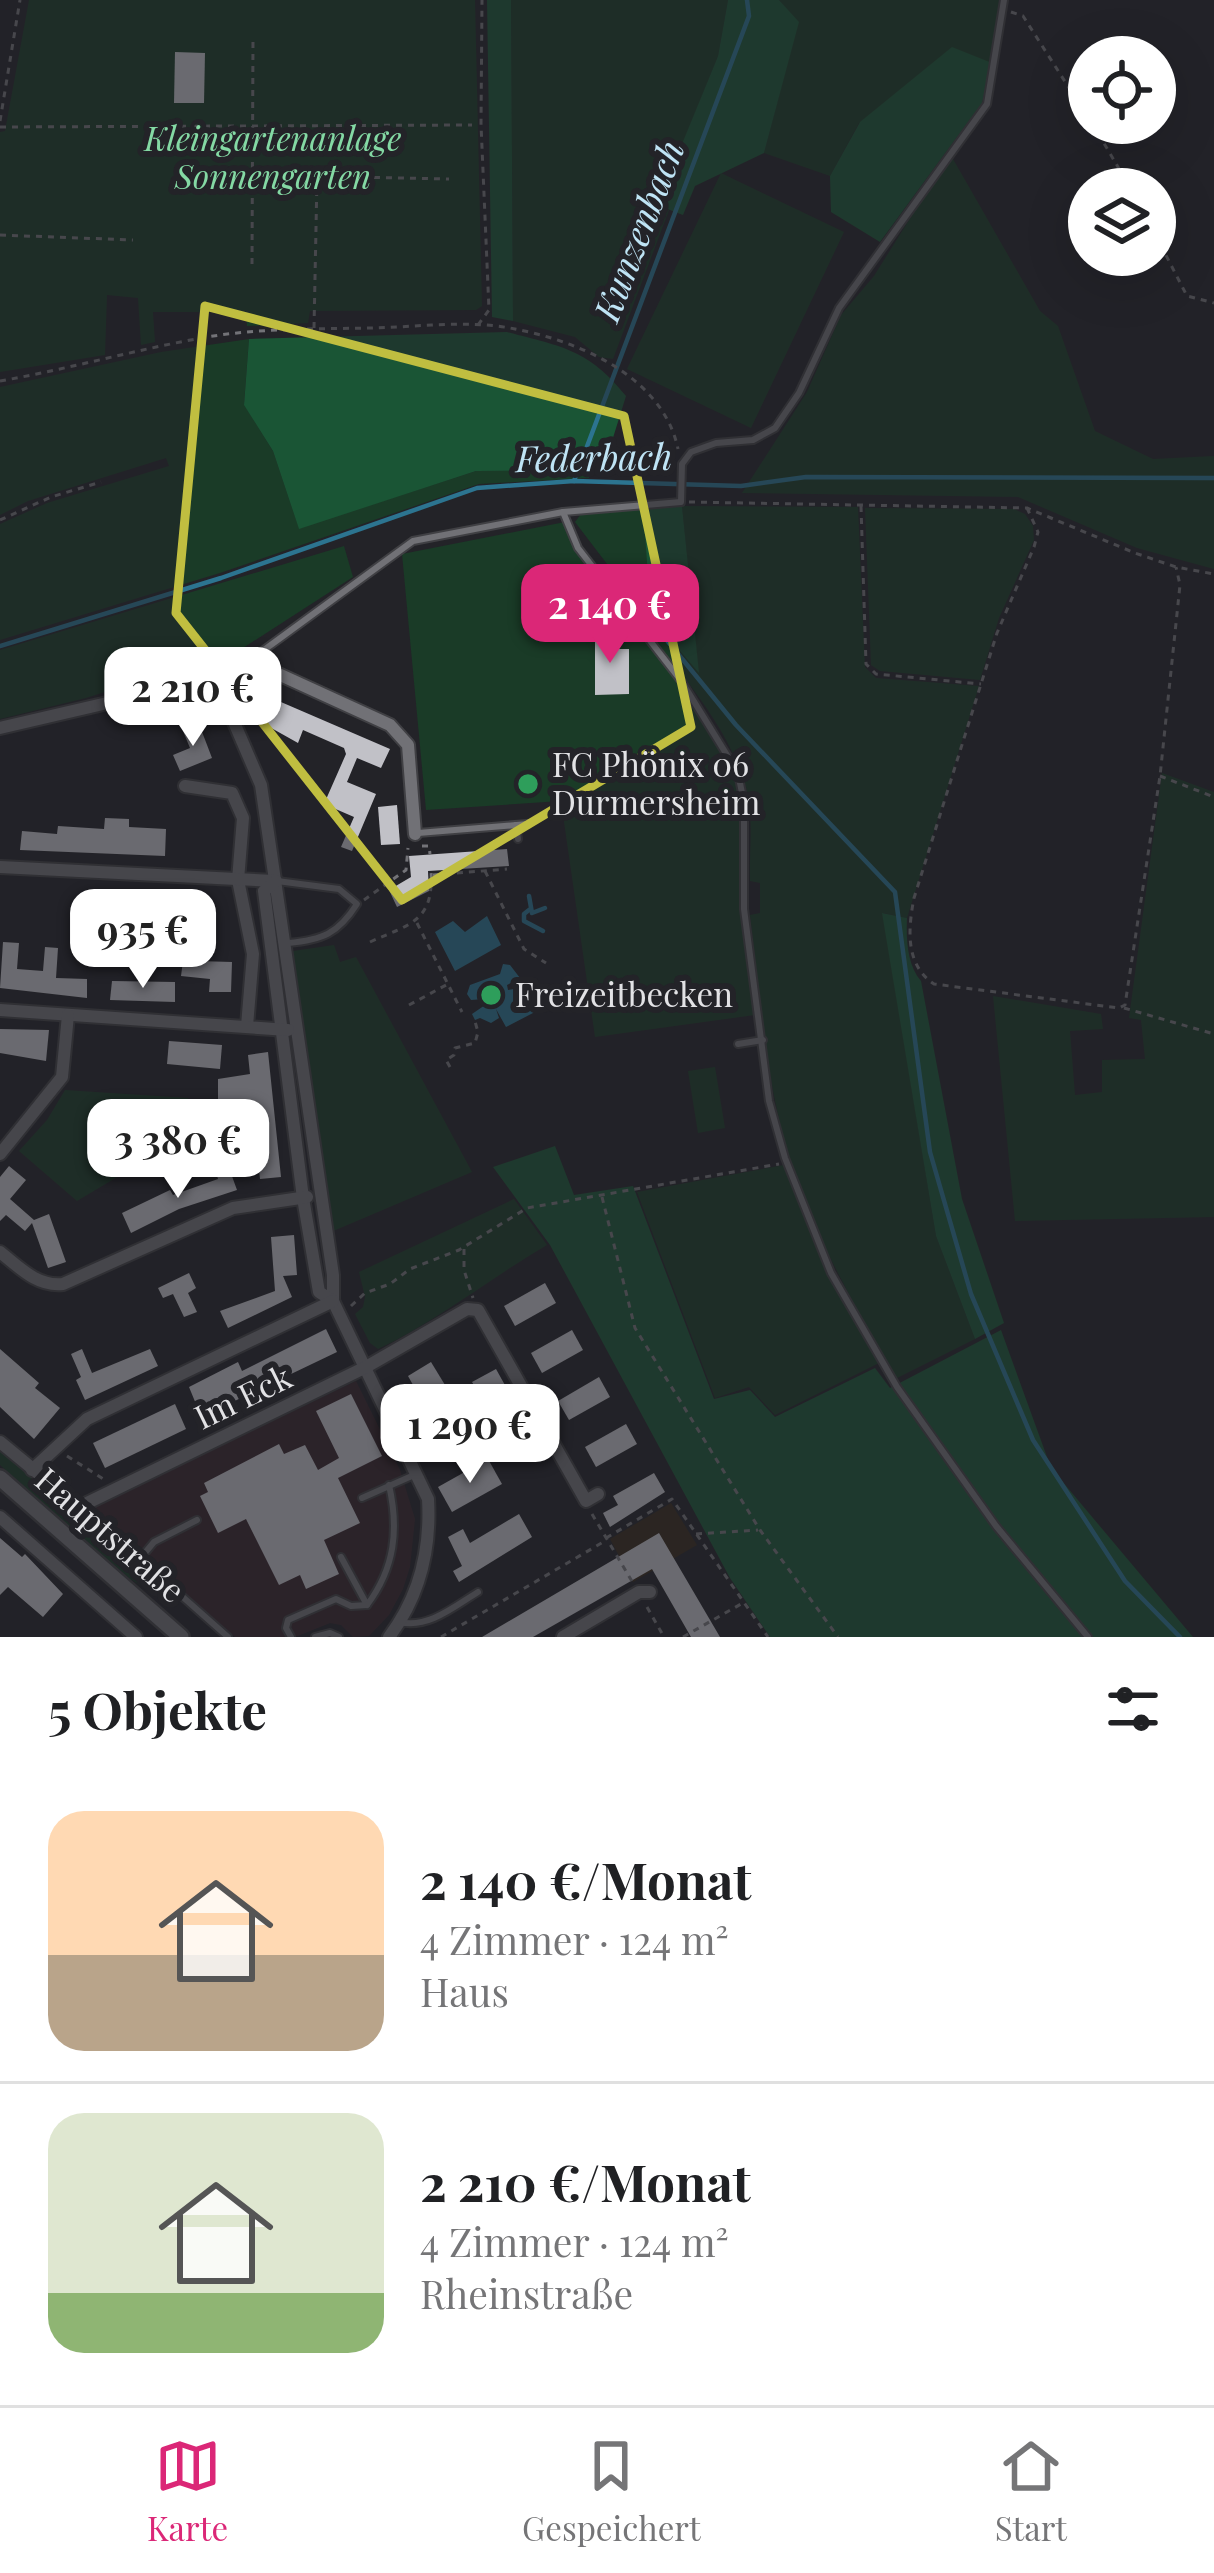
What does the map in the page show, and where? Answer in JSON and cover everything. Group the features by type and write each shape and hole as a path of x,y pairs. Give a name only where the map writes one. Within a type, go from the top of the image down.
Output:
{"street":[{"path":"0,728 215,678 252,658 390,725 408,746 415,834"},
{"path":"215,678 261,785 284,943 303,1198 319,1292 333,1301"},
{"path":"185,787 232,793 243,818 238,880 253,955 248,1026"},
{"path":"0,867 276,880"},
{"path":"276,880 263,891 320,1194 333,1301 428,1499 429,1528 420,1581 389,1637"},
{"path":"0,1010 288,1030"},
{"path":"0,1154 62,1077 68,1015"},
{"path":"0,1252 29,1275 49,1285 63,1284 233,1208 320,1194"},
{"path":"32,1470 87,1419 333,1301"},
{"path":"473,1310 478,1310 592,1497"},
{"name":"Im Eck","path":"84,1511 114,1490 473,1310"},
{"path":"0,1442 84,1511"},
{"name":"Hauptstraße","path":"0,1478 181,1637"},
{"path":"0,1517 136,1637"},
{"path":"563,1637 645,1592"}],"lane":[{"path":"252,658 413,541 563,512 682,498 682,464 702,446 753,440 775,428 799,393 839,308 987,104 1004,5"},
{"path":"563,512 578,548 682,682 738,773 745,802 744,909 769,1101 785,1158 830,1273 886,1370 996,1526 1088,1637"},
{"path":"415,834 529,824"},
{"path":"516,825 518,839"},
{"path":"276,880 339,889 357,904 335,934 284,943"},
{"path":"738,1044 763,1040"},
{"path":"362,1498 417,1473"},
{"path":"367,1605 390,1563 396,1522 389,1484"},
{"path":"84,1511 228,1637"},
{"path":"139,1560 154,1542 197,1520"},
{"path":"341,1557 367,1605"},
{"path":"400,1622 414,1626 426,1622 478,1592"},
{"path":"291,1637 288,1620 305,1610 335,1599 351,1606 367,1605"},
{"path":"315,1637 330,1633 339,1637"}],"path":[{"path":"20,0 0,124 472,125"},
{"path":"477,326 489,310 481,124 482,0"},
{"path":"1004,5 1023,16 1068,87"},
{"path":"252,264 253,38"},
{"path":"253,175 449,179"},
{"path":"314,328 317,176"},
{"path":"0,235 133,240"},
{"path":"1176,275 1187,296 1214,303"},
{"path":"0,381 203,338 314,328 508,328 578,345 599,362 617,367 661,407 674,428 682,464"},
{"path":"0,520 101,482"},
{"path":"682,498 1027,508 1176,567 1214,574"},
{"path":"861,505 866,664 876,674 981,684"},
{"path":"1027,508 1038,532 1034,547 1003,615 914,898 909,938 917,968 934,984 950,988 1121,1007 1214,1034"},
{"path":"1121,1007 1128,998 1160,776 1180,585 1176,567"},
{"path":"1160,776 1214,797"},
{"path":"357,904 406,870 406,852 415,834"},
{"path":"370,942 416,921 432,898 431,873 507,869"},
{"path":"485,871 524,949 546,963"},
{"path":"416,921 463,1012"},
{"path":"409,1005 448,984"},
{"path":"450,1067 446,1060 455,1048 475,1043 474,1018"},
{"path":"341,1315 365,1293 463,1247 527,1208 779,1164 785,1158"},
{"path":"602,1198 635,1328 760,1530 838,1637"},
{"path":"463,1247 473,1310"},
{"path":"55,1447 114,1490"},
{"path":"592,1497 606,1539 645,1592 664,1637"},
{"path":"441,1637 672,1498 768,1637"},
{"path":"694,1534 760,1530"},
{"path":"683,1637 743,1603"}],"highlighted area":[{"path":"205,306 624,416 691,727 402,900 176,613"}],"shaded area":[{"path":"356,1381 400,1470 415,1519 403,1589 389,1615 369,1636 353,1637 341,1625 330,1623 295,1637 235,1637 91,1512 96,1506"},
{"path":"671,1503 697,1545 633,1582 610,1539"}],"green space":[{"name":"Kleingartenanlage Sonnengarten","path":"29,0 475,0 482,306 476,310 310,311 308,323 247,326 246,312 153,312 155,342 141,345 138,298 107,295 105,355 0,372 0,132 5,131"},
{"path":"487,0 511,0 513,321 492,317"},
{"path":"511,0 728,0 718,56 658,205 669,210 613,359 599,357 575,337 513,321"},
{"path":"728,0 779,0 799,22 764,153 695,186 683,215 657,205 718,56"},
{"path":"779,0 999,0 992,63 859,123 830,176 764,153 798,23"},
{"path":"952,47 992,63 982,103 880,242 831,212 830,176 860,122"},
{"path":"953,159 1040,311 1058,326 1095,431 1153,459 1214,456 1214,569 1137,548 1018,497 742,493 807,392 841,315 874,276 939,172"},
{"path":"721,173 844,232 751,428 627,369"},
{"path":"507,332 586,359 626,396 603,470 476,471 299,529 273,451 244,405 249,339"},
{"path":"249,339 244,404 273,451 299,528 476,471 590,470 589,478 479,484 220,573 0,640 0,524 47,503 169,466 166,458 28,501 0,515 0,387 161,352"},
{"path":"682,506 858,507 865,667 876,678 979,686 907,918 883,913 936,1236 975,1339 895,1379 822,1240 780,1124 750,915 760,913 760,883 750,881 746,787 707,709 614,591 623,585 575,522 581,514 643,508 651,604 698,670"},
{"path":"682,506 699,673 645,610 650,603 643,508"},
{"path":"865,508 1014,509 1025,514 1033,526 1034,540 999,618 980,680 880,671 871,665"},
{"name":"FC Phönix 06 Durmersheim","path":"565,522 604,588 698,708 734,775 742,822 742,919 755,1015 595,1037 561,801 426,810 402,554"},
{"path":"344,546 353,577 243,648 86,698 0,719 0,650"},
{"path":"1162,773 1214,792 1214,1217 1015,1221 993,996 1101,1014 1103,1029 1070,1031 1075,1095 1102,1092 1102,1060 1145,1059 1141,1020 1129,1018"},
{"path":"882,913 907,918 908,951 921,981 962,1199 1004,1323 975,1339 936,1236"},
{"path":"334,945 340,962 356,957 472,1172 331,1232 293,951"},
{"path":"715,1067 725,1128 698,1133 688,1071"},
{"path":"65,1090 188,1098 186,1136 77,1201 19,1151 47,1120"},
{"path":"555,1146 574,1195 633,1186 714,1399 750,1390 775,1417 875,1368 890,1388 1001,1330 1051,1468 1193,1637 770,1637 730,1578 550,1245 493,1167"},
{"path":"784,1165 828,1272 879,1363 775,1415 749,1387 715,1398 637,1192"},
{"path":"514,1199 547,1245 400,1338 378,1349 370,1343 355,1314 365,1297 359,1272"},
{"path":"0,1449 161,1591 157,1596 129,1578 0,1465"}],"water":[{"path":"487,916 501,945 455,971 435,932 453,921 465,932"},
{"name":"Freizeitbecken","path":"503,964 510,965 520,978 507,985 508,990 532,986 539,1002 533,1013 506,1027 496,1009 499,1018 491,1023 475,1020 472,1014 488,1003 471,1000 467,994 470,985 500,974"}],"building":[{"path":"175,52 205,53 204,103 174,103"},
{"path":"595,627 608,627 608,649 629,649 629,694 595,695"},
{"path":"267,696 390,749 381,768 357,758 347,782 376,794 352,851 341,847 354,817 324,804 346,754 344,748 303,730 298,743 257,720"},
{"path":"199,724 212,758 180,771 173,755 190,748 183,731"},
{"path":"397,805 400,844 381,845 378,807"},
{"path":"105,818 129,819 129,827 166,829 165,856 20,850 22,831 57,834 58,826 104,829"},
{"path":"507,849 509,866 428,871 429,891 397,907 389,890 411,877 409,856"},
{"path":"3,942 19,943 17,969 43,971 45,947 58,948 56,978 87,979 87,998 0,988"},
{"path":"165,947 199,950 198,961 232,962 231,992 209,992 210,979 181,976 183,961 163,960"},
{"path":"112,981 175,982 175,1002 110,1000"},
{"path":"0,1029 49,1030 46,1061 0,1053"},
{"path":"169,1041 222,1045 220,1069 167,1064"},
{"path":"268,1052 281,1177 260,1179 257,1151 228,1155 225,1134 218,1134 218,1079 250,1074 248,1055"},
{"path":"9,1166 26,1180 10,1199 34,1220 49,1214 66,1262 48,1268 32,1223 25,1231 6,1215 0,1221 0,1177"},
{"path":"229,1168 237,1190 179,1209 131,1233 122,1213 170,1190 173,1195 218,1179 216,1172"},
{"path":"294,1235 297,1275 283,1276 292,1297 228,1328 220,1311 275,1291 271,1237"},
{"path":"189,1273 196,1288 188,1293 197,1312 184,1317 173,1294 163,1298 158,1288"},
{"path":"545,1283 556,1303 515,1326 504,1306"},
{"path":"326,1329 337,1352 216,1410 218,1414 203,1421 189,1387 238,1362 242,1371"},
{"path":"572,1330 583,1350 542,1373 531,1353"},
{"path":"0,1349 60,1408 34,1439 0,1407"},
{"path":"82,1349 92,1373 150,1349 158,1366 85,1400 71,1354"},
{"path":"431,1362 445,1385 421,1399 408,1376"},
{"path":"496,1369 506,1387 476,1404 489,1424 437,1454 423,1429 467,1405 461,1396 475,1387 472,1382"},
{"path":"599,1377 610,1397 569,1420 558,1401"},
{"path":"351,1394 382,1456 338,1478 360,1523 324,1540 339,1574 306,1589 300,1575 279,1585 246,1519 218,1533 200,1496 208,1492 204,1483 279,1444 284,1454 305,1445 318,1470 339,1458 316,1411"},
{"path":"175,1404 186,1429 105,1468 93,1443"},
{"path":"626,1424 637,1444 596,1467 585,1447"},
{"path":"488,1459 502,1484 452,1512 438,1487"},
{"path":"654,1473 665,1492 610,1527 603,1513 618,1505 613,1496"},
{"path":"519,1514 532,1537 459,1582 453,1571 462,1566 448,1537 463,1529 470,1543"},
{"path":"659,1533 720,1637 691,1637 652,1569 533,1637 482,1637"},
{"path":"0,1538 22,1557 25,1554 63,1594 43,1617 8,1587 0,1595"}],"waterway":[{"name":"Kunzenbach","path":"574,481 749,16 747,0"},
{"name":"Federbach","path":"0,646 221,578 477,488 574,481 741,486 806,477 1214,478"},
{"path":"626,590 736,725 895,892 930,1152 971,1294 1033,1440 1125,1581 1180,1637"},
{"path":"529,896 532,913 545,908"},
{"path":"529,910 524,921 543,931"}],"place":[{"name":"FC Phönix 06 Durmersheim","path":"528,784"},
{"name":"Freizeitbecken","path":"491,995"}]}
